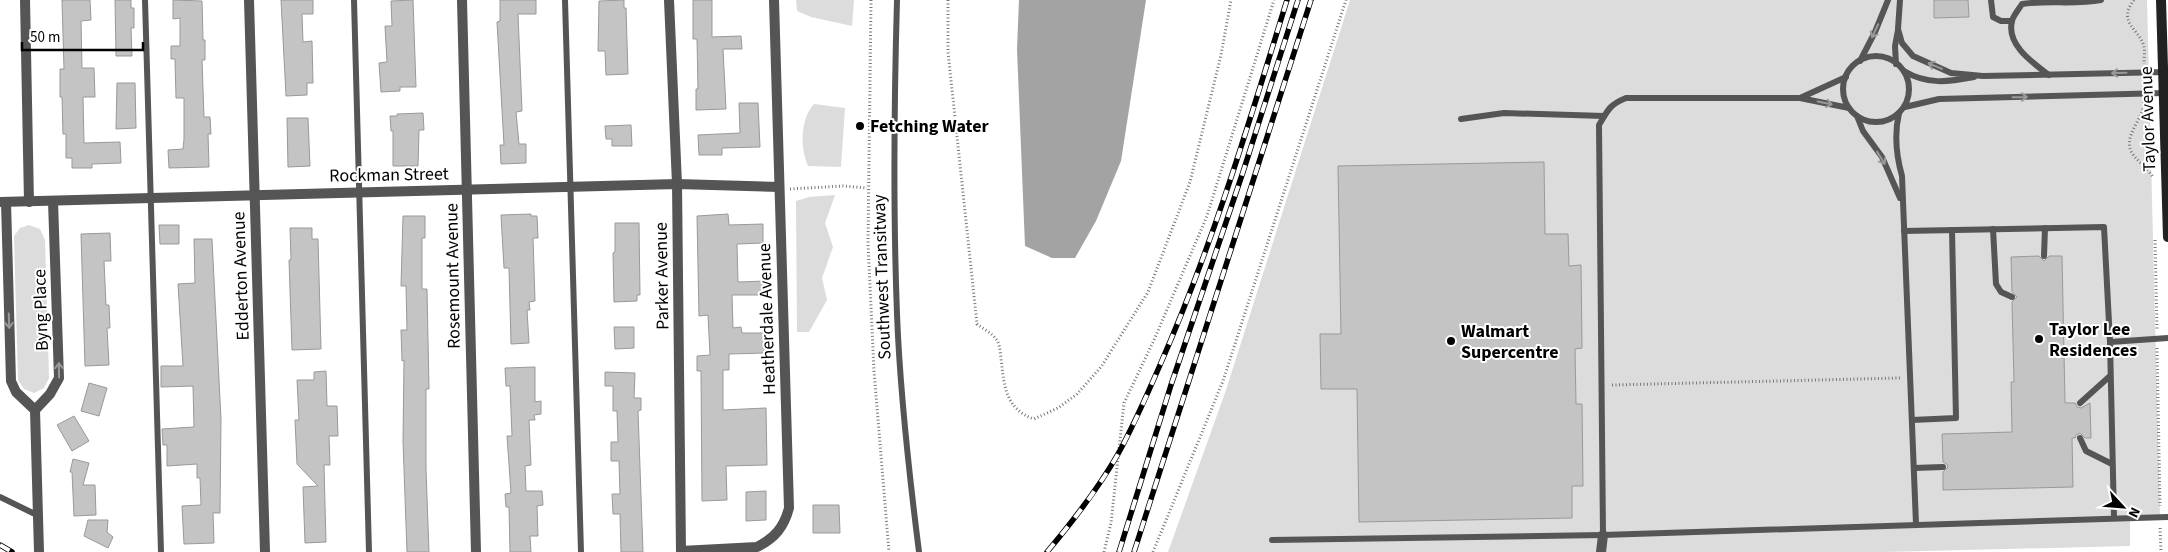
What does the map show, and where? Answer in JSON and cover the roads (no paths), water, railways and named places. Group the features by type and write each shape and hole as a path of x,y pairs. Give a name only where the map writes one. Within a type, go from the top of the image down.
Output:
{"main road":[{"name":"Taylor Avenue","path":"2161,0 2166,72 2168,237"}],"street":[{"path":"25,0 30,202"},
{"name":"Edderton Avenue","path":"249,0 265,552"},
{"name":"Rosemount Avenue","path":"462,0 476,552"},
{"name":"Parker Avenue","path":"669,0 677,184 681,552"},
{"name":"Heatherdale Avenue","path":"681,552 757,547 767,542 780,529 789,508 774,0"},
{"name":"Rockman Street","path":"3,202 677,184 779,187"},
{"name":"Byng Place","path":"3,202 11,380 16,392 35,410 50,394 59,378 54,201"},
{"path":"35,410 39,552"},
{"path":"1601,552 1603,535"}],"lane":[{"path":"145,0 161,552"},
{"path":"354,0 369,552"},
{"path":"565,0 572,187 581,552"},
{"name":"Southwest Transitway","path":"897,0 894,200 897,315 903,406 919,552"},
{"path":"1860,61 1875,32 1888,0"},
{"path":"1896,64 1895,46 1900,0"},
{"path":"1990,0 1993,17 2001,21 2012,21"},
{"path":"2049,75 2021,52 2012,36 2012,21 2022,4 2033,1 2073,2 2102,0"},
{"path":"1898,29 1902,43 1913,56 1951,72 1982,76"},
{"path":"1903,70 1909,86 1909,96 1905,107 1899,113 1888,120 1878,123 1867,121 1857,116 1849,108 1844,98 1843,88 1846,77 1851,68 1860,61 1870,57 1881,56 1916,78 1937,82 1982,76 2166,72"},
{"path":"1800,98 1846,77"},
{"path":"1905,107 1939,99 2166,93"},
{"path":"1603,535 1599,125 1604,116 1611,104 1626,98 1800,98 1849,108"},
{"path":"1461,119 1504,113 1604,116"},
{"path":"1899,113 1895,130 1897,159 1902,176 1916,524"},
{"path":"1857,116 1863,130 1882,157 1902,202"},
{"path":"1904,231 2104,226 2110,342 2114,518"},
{"path":"2044,256 2045,228"},
{"path":"1993,229 1996,284 2001,292 2012,297"},
{"path":"1912,420 1956,418 1952,230"},
{"path":"2110,342 2168,338"},
{"path":"2080,403 2110,376"},
{"path":"2080,438 2086,451 2112,464"},
{"path":"1914,468 1943,467"},
{"path":"0,496 39,516"},
{"path":"1272,540 1603,535 2168,517"}],"railway":[{"path":"1047,552 1085,504 1118,454 1155,376 1179,320 1213,230 1287,0"},
{"path":"1119,552 1171,385 1243,172 1298,0"},
{"path":"1134,552 1311,0"},
{"path":"0,545 12,552"}],"place":[{"name":"Fetching Water","path":"860,126"},
{"name":"Taylor Lee Residences","path":"2039,339"},
{"name":"Walmart Supercentre","path":"1451,341"}]}
